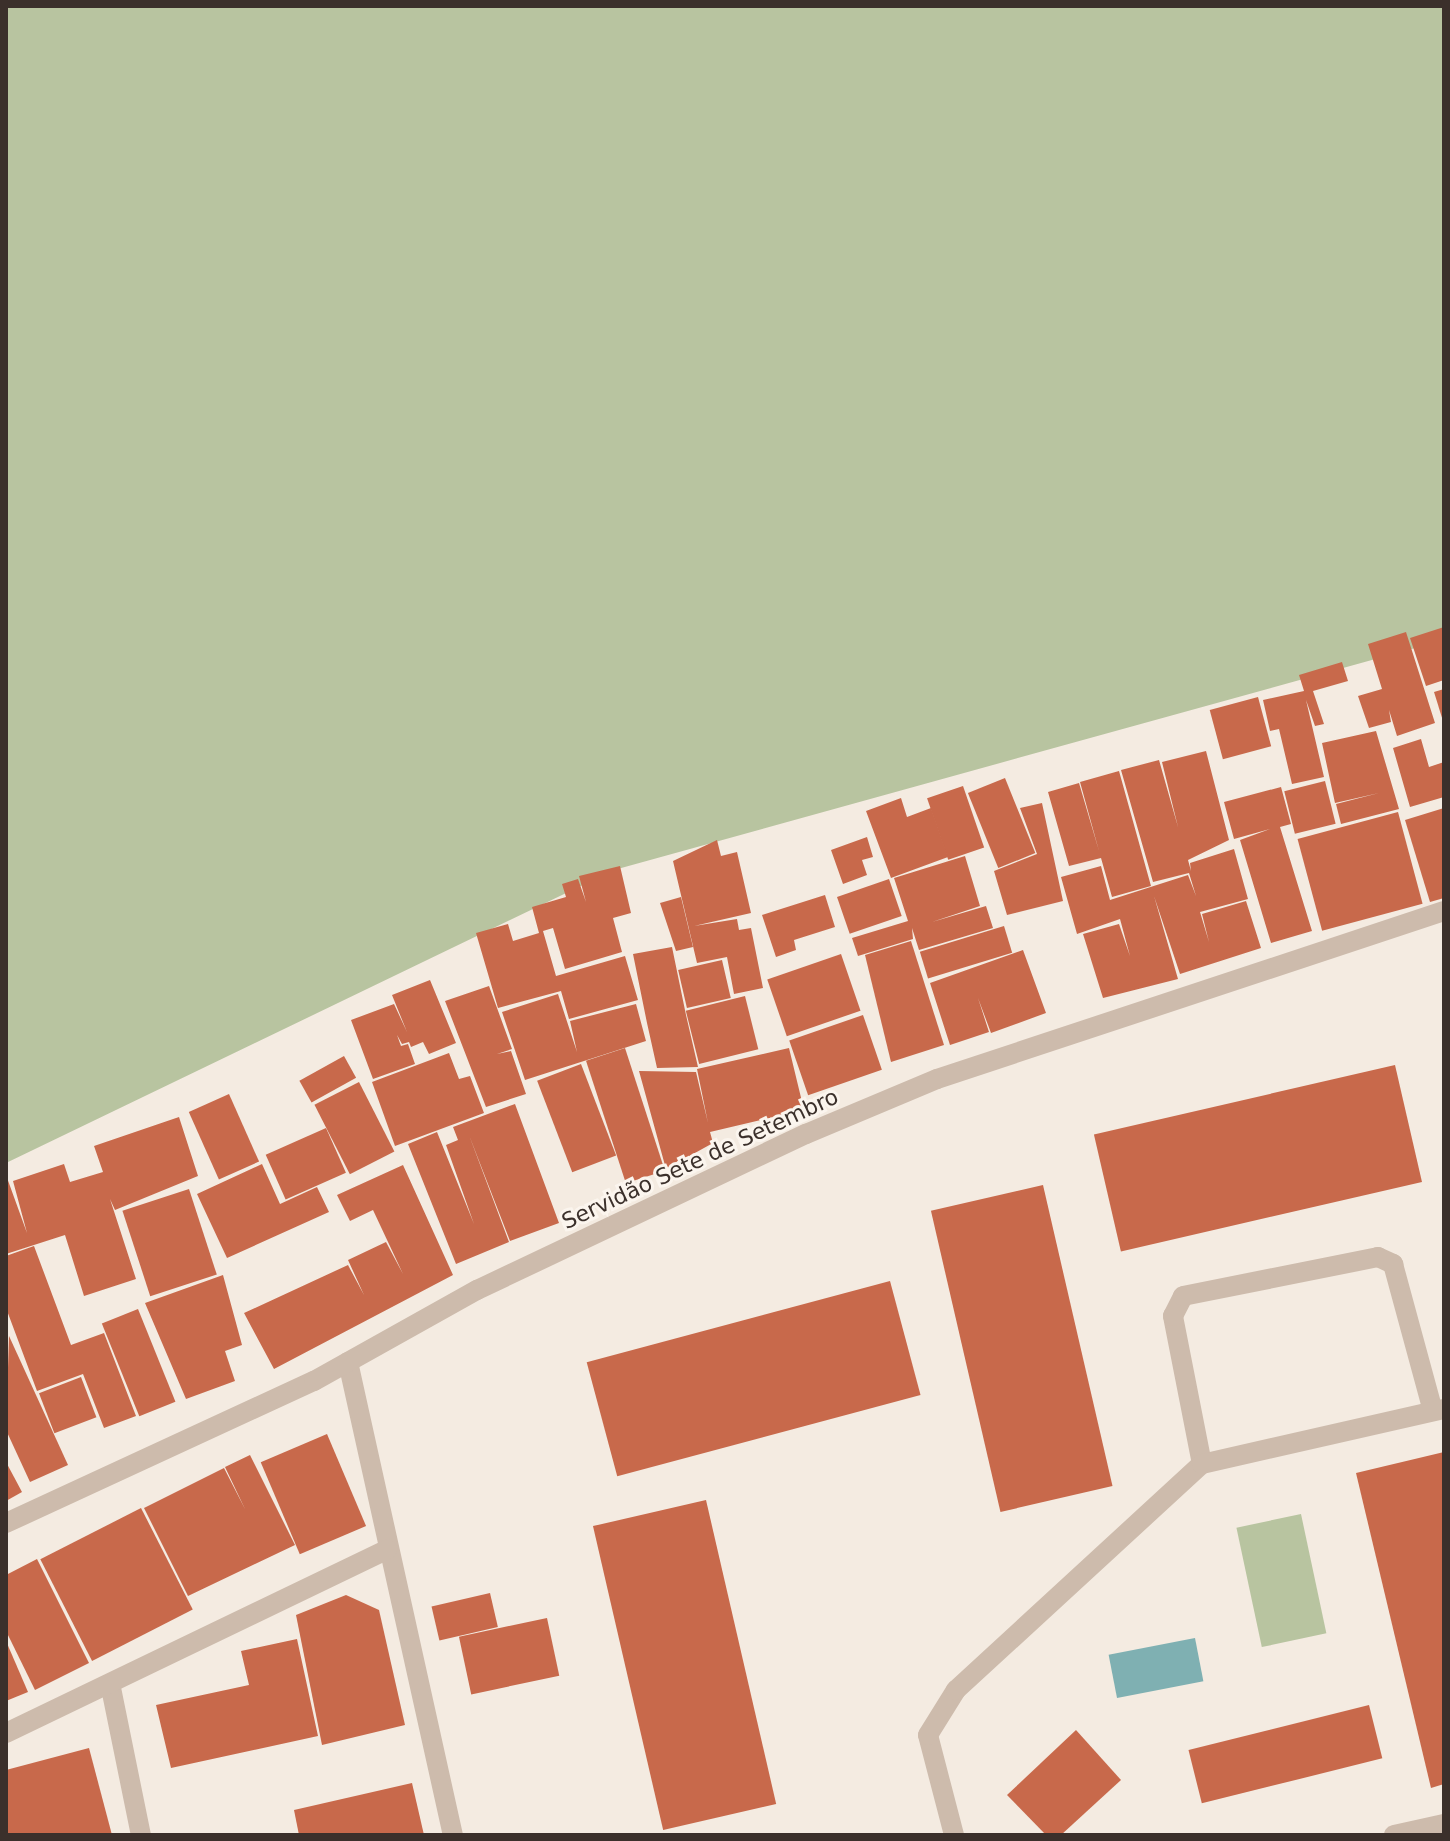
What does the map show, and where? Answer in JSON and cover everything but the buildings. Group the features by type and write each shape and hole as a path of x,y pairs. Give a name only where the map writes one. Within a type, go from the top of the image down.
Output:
{"street":[{"name":"Servidão Sete de Setembro","path":"6,1523 348,1362 477,1290 922,1085 1444,911"},
{"path":"954,1835 928,1735 956,1690 1202,1464 1439,1410 1393,1264 1378,1257 1183,1296 1173,1316 1202,1464"},
{"path":"348,1362 387,1550 453,1835"},
{"path":"6,1733 111,1688 387,1550"},
{"path":"111,1688 141,1835"},
{"path":"1394,1835 1444,1824"}],"green space":[{"path":"6,6 1444,6 1444,640 614,870 6,1163"},
{"path":"1301,1514 1326,1633 1262,1647 1236,1528"}],"water":[{"path":"1195,1638 1203,1681 1117,1698 1109,1655"}]}
